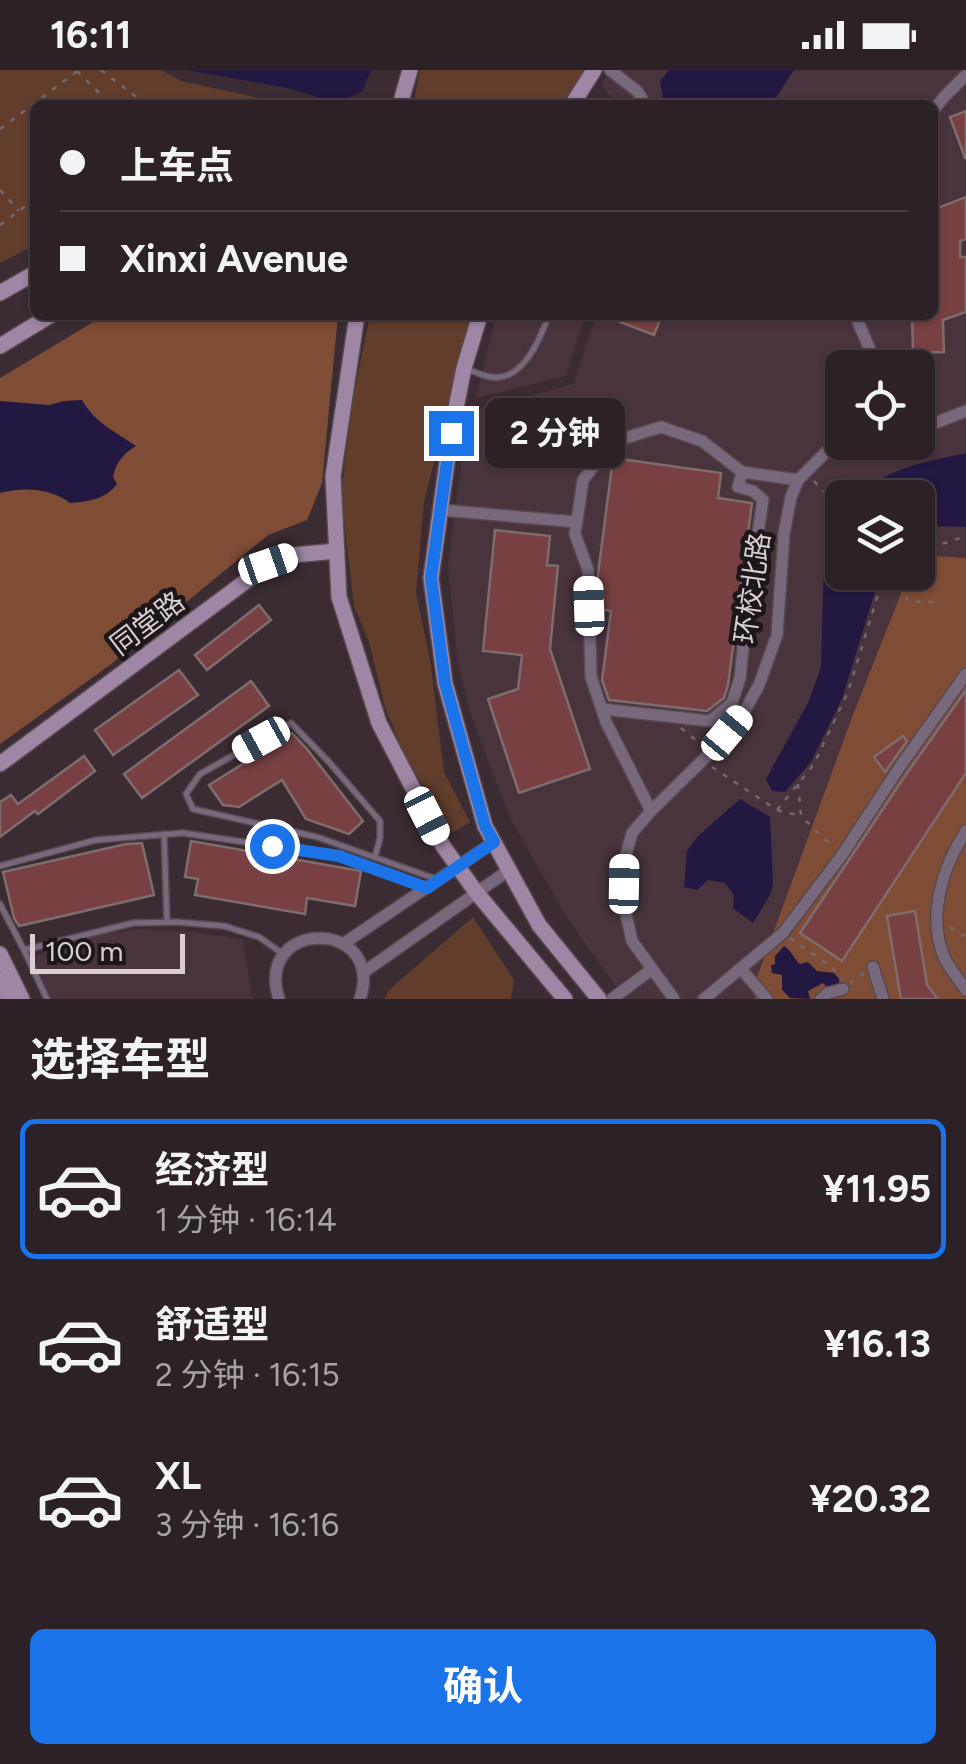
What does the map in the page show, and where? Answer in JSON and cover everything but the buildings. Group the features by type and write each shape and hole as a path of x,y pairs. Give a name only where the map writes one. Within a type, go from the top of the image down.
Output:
{"main road":[{"path":"401,100 410,70"},
{"path":"575,100 594,70"},
{"path":"0,294 30,276"},
{"path":"0,346 44,320"},
{"path":"356,320 333,476 338,596 379,724 443,846 565,999"},
{"path":"478,320 451,433 431,578 445,683 485,826 539,925 598,999"},
{"name":"同堂路","path":"0,764 268,564 293,555 337,550"},
{"path":"0,954 22,999"},
{"path":"0,980 9,999"}],"street":[{"path":"610,70 642,100"},
{"path":"938,104 966,75"},
{"path":"857,320 870,350"},
{"path":"935,422 966,411"},
{"path":"651,811 602,709 591,677 588,570 575,534 583,480 612,442 661,428 702,441 742,472 802,476 825,453"},
{"path":"602,709 710,721 732,703 740,678 764,500 753,491 738,487 742,472"},
{"name":"环校北路","path":"674,999 632,941 624,906 624,862 632,832 707,756 742,714 759,685 777,635 784,534 791,496 802,476"},
{"path":"441,510 577,522"},
{"path":"704,999 784,933 966,674"},
{"path":"966,830 954,849 940,888 936,918 944,957 966,990"},
{"path":"343,944 494,842"},
{"path":"364,972 509,870"},
{"path":"279,999 276,972 284,955 292,946 321,936 343,944 358,958 364,972 360,999"},
{"path":"873,966 883,999"},
{"path":"612,999 652,969"},
{"path":"742,970 767,999"},
{"path":"820,999 843,988"}],"lane":[{"path":"464,368 495,378 518,370 539,340 547,320"},
{"path":"376,857 380,821 291,723 200,774 186,794 193,809 317,837 438,880"},
{"path":"164,834 167,922"},
{"path":"0,866 96,840 201,835 339,856 427,888"},
{"path":"0,904 47,999"},
{"path":"24,950 133,923 167,922 224,926 260,938 284,955"}],"path":[{"path":"38,100 78,70 107,100"},
{"path":"101,70 140,100"},
{"path":"0,129 30,106"},
{"path":"0,190 19,210"},
{"path":"0,225 30,202"},
{"path":"802,476 825,497"},
{"path":"935,546 960,538 966,541"},
{"path":"776,810 814,764 848,692 879,590"},
{"path":"903,590 908,602 940,604"},
{"path":"666,716 707,756 776,810 801,816 842,855"},
{"path":"798,782 801,816"},
{"path":"936,918 966,936"},
{"path":"784,933 833,968 842,978 843,988"},
{"path":"843,988 873,966"}],"shaded area":[{"path":"0,70 161,70 181,81 269,100 30,100 30,248 0,263"},
{"path":"187,70 371,70 362,92 343,100 326,100 288,88"},
{"path":"420,70 585,70 567,100 414,100"},
{"path":"610,70 966,70 966,999 625,999 568,919 511,820 470,712 458,662 448,566 468,412 574,384 594,320 938,320 938,100 613,100 602,84"},
{"path":"669,70 794,70 774,100 663,100 660,81"},
{"path":"97,320 338,320 322,483 307,520 268,535 110,665 0,744 0,378"},
{"path":"369,320 469,320 424,502 416,593 430,659 444,772 470,822 452,833 405,756 385,707 369,642 354,606 341,495 353,398"},
{"path":"495,320 583,320 566,376 476,398"},
{"path":"82,400 100,421 136,446 118,463 113,477 117,484 96,499 70,503 36,490 0,493 0,401 49,405"},
{"path":"966,453 966,527 935,526 935,480 881,480 924,463"},
{"path":"935,556 966,558 966,999 755,999 756,980 902,590 935,590"},
{"path":"824,560 825,590 875,590 842,699 811,762 785,792 772,791 766,779 808,703 821,667"},
{"path":"740,799 770,817 773,883 753,923 733,908 734,895 725,883 708,880 697,890 684,887 687,851 698,836"},
{"path":"473,917 514,980 511,999 384,999 389,990"},
{"path":"138,929 243,939 252,999 51,999 32,958 79,938"},
{"path":"784,946 800,964 808,962 817,971 834,973 839,984 828,988 823,983 808,991 810,999 790,998 782,990 782,975 772,973 771,965"}],"route":[{"path":"272,846 339,856 427,888 494,842 485,826 445,683 431,578 451,433"}]}
